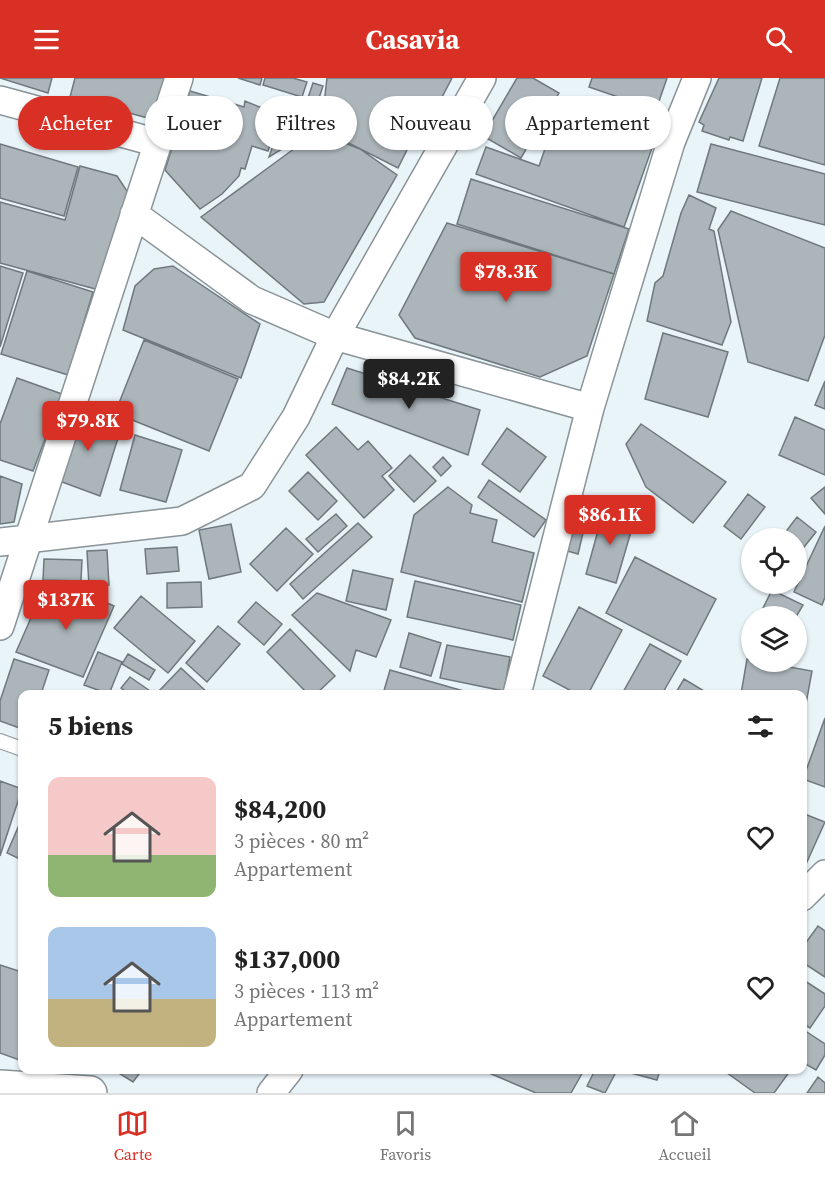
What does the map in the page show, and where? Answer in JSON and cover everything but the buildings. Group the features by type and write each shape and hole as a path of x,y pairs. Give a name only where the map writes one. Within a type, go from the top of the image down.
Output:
{"main road":[{"path":"0,1087 90,1093"}],"street":[{"path":"173,96 179,78"},
{"path":"0,542 182,521 252,486 296,417 335,336 482,78"},
{"path":"518,690 590,408 671,142 697,78"},
{"path":"0,100 145,139"},
{"path":"0,626 156,150"},
{"path":"134,214 252,300 335,336 590,408"},
{"path":"807,892 825,874"},
{"path":"271,1093 286,1074"}],"lane":[{"path":"0,741 18,748"}]}
